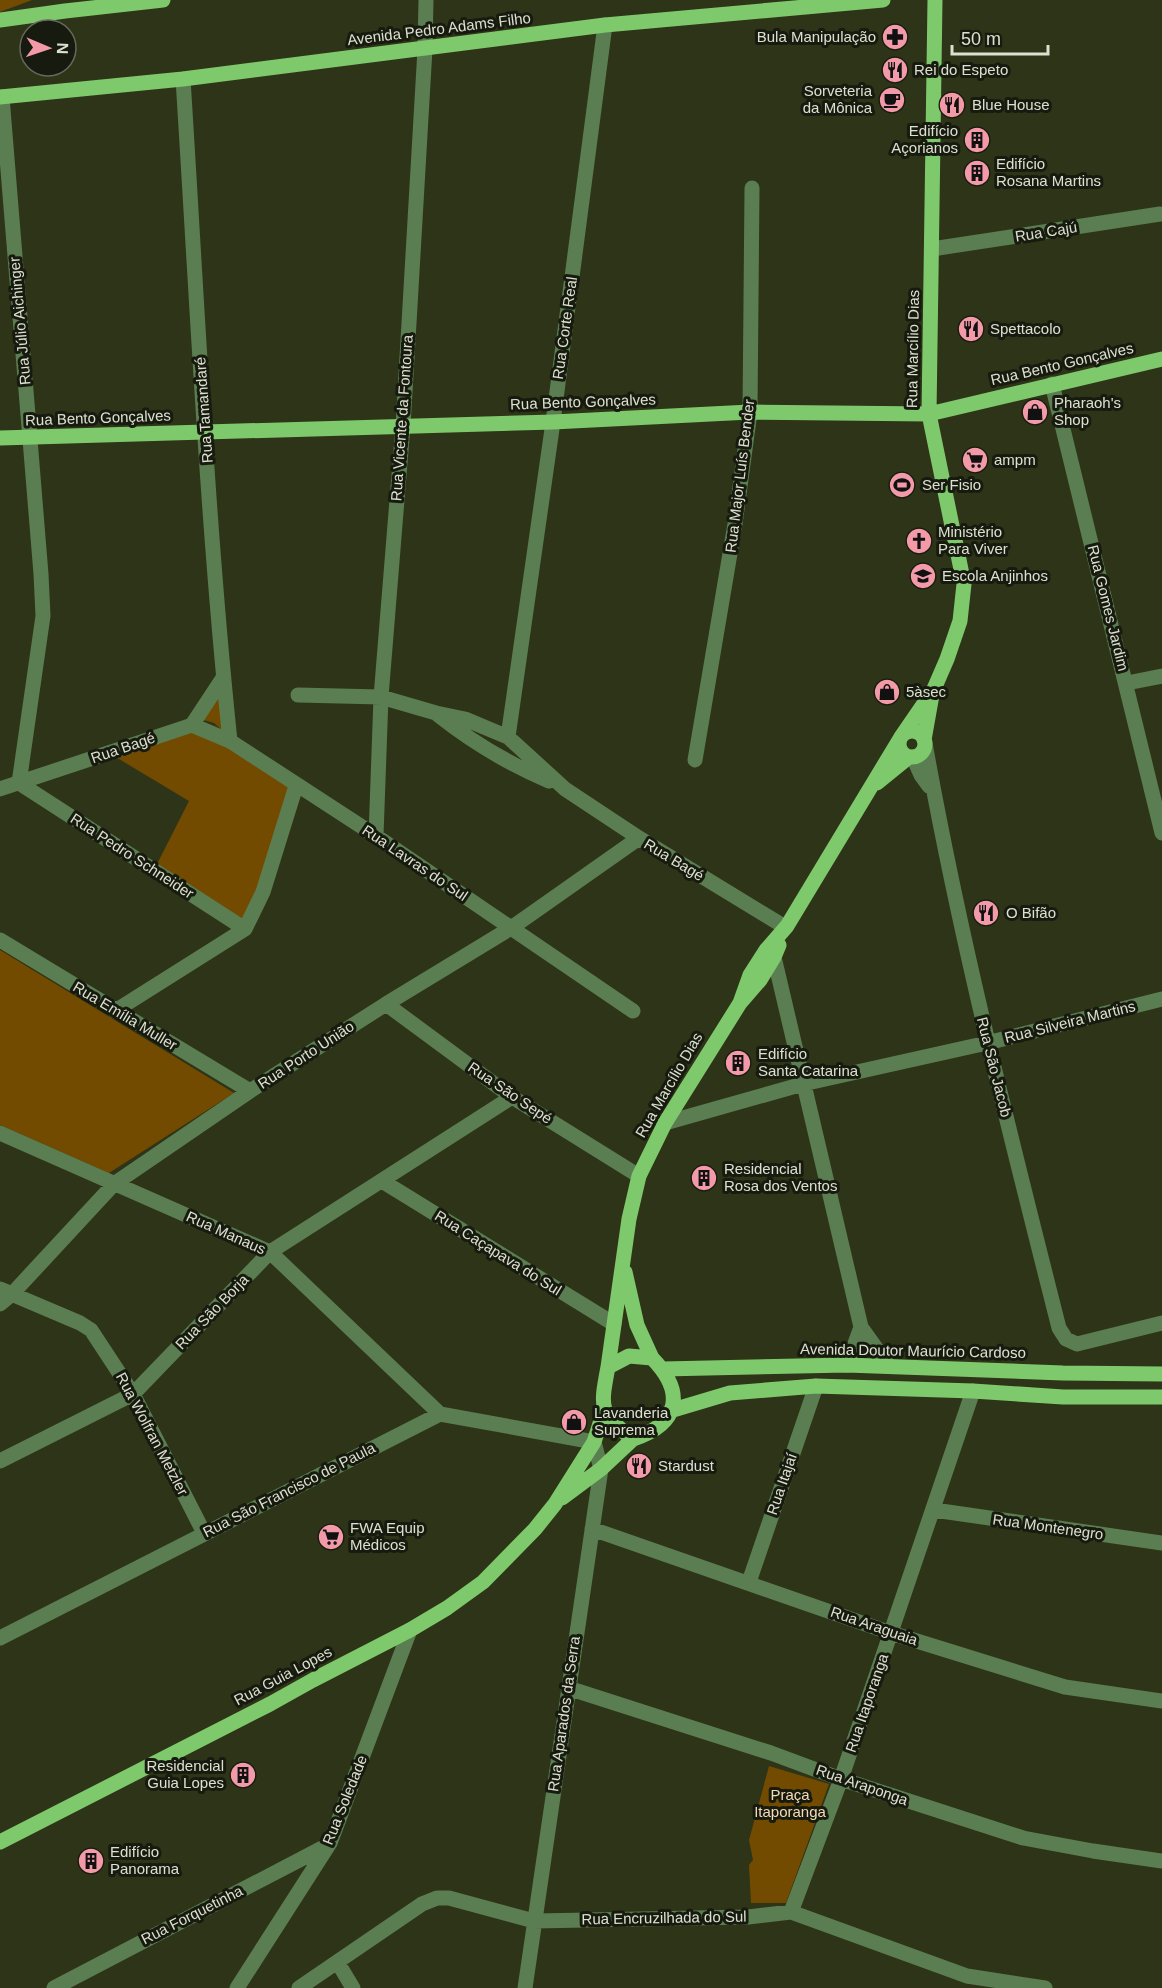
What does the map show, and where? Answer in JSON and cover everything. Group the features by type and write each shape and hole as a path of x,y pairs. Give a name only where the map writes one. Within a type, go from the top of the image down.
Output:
{"main road":[{"path":"0,20 65,5 163,0"},
{"name":"Avenida Pedro Adams Filho","path":"1,97 183,79 605,25 883,0"},
{"name":"Rua Marcílio Dias","path":"740,1003 750,975 785,927 873,787 901,737 934,689 960,621 964,584 930,414 935,0"},
{"name":"Rua Bento Gonçalves","path":"0,438 553,422 750,412 930,414 1162,359"},
{"name":"Rua Marcílio Dias","path":"873,787 911,757 920,754 934,689"},
{"path":"911,757 900,749 901,737 908,732 915,732 924,742"},
{"name":"Rua Marcílio Dias","path":"608,1367 629,1218 639,1176 664,1123 740,1003 760,981 774,957 785,927"},
{"name":"Rua Marcílio Dias","path":"623,1260 637,1325 658,1364"},
{"path":"629,1356 658,1364 674,1396 673,1410 661,1426 633,1439 616,1426 604,1411 603,1391 608,1367 629,1356"},
{"name":"Avenida Doutor Maurício Cardoso","path":"658,1364 847,1365 1063,1373 1162,1374"},
{"path":"673,1410 730,1393 816,1386 973,1391 1063,1397 1162,1397"},
{"name":"Rua Guia Lopes","path":"0,1842 270,1704 447,1608 483,1582 535,1529 555,1504 594,1442 604,1411"},
{"name":"Rua Guia Lopes","path":"555,1504 601,1469 633,1439"}],"street":[{"name":"Rua Vicente da Fontoura","path":"376,836 381,697 403,426 426,0"},
{"name":"Rua Corte Real","path":"508,737 553,422 605,25"},
{"name":"Rua Tamandaré","path":"183,79 206,432 230,741"},
{"name":"Rua Júlio Aichinger","path":"1,97 43,616 19,783"},
{"name":"Rua Major Luís Bender","path":"695,760 735,524 750,412 752,188"},
{"name":"Rua Cajú","path":"932,249 1160,214"},
{"name":"Rua Gomes Jardim","path":"1052,384 1162,833"},
{"path":"1127,683 1162,676"},
{"path":"192,725 224,678"},
{"name":"Rua Bagé","path":"298,695 381,697 465,719 508,737 565,789"},
{"name":"Rua Bagé","path":"436,713 457,730 502,758 565,789 639,838 785,927"},
{"name":"Rua Bagé","path":"0,789 192,725"},
{"name":"Rua Lavras do Sul","path":"192,725 230,741 376,836 633,1011"},
{"name":"Rua São Jacob","path":"924,742 987,1043 1059,1328 1066,1339 1077,1344 1162,1323"},
{"name":"Rua São Jacob","path":"911,757 933,791"},
{"name":"Rua Pedro Schneider","path":"19,783 245,929"},
{"path":"115,1011 245,929 264,892 297,786"},
{"name":"Rua Porto União","path":"0,1304 6,1291 114,1184 250,1091 511,928 639,838"},
{"name":"Rua Emília Muller","path":"0,940 250,1091"},
{"path":"774,957 861,1327 889,1366"},
{"name":"Rua Silveira Martins","path":"664,1123 803,1084 987,1043 1162,999"},
{"name":"Rua São Sepé","path":"386,1004 512,1097 639,1176"},
{"name":"Rua São Borja","path":"0,1461 133,1394 270,1251 512,1097"},
{"name":"Rua Manaus","path":"0,1133 270,1251 440,1414"},
{"name":"Rua Caçapava do Sul","path":"382,1181 614,1324"},
{"name":"Rua Wolfran Metzler","path":"6,1291 91,1330 133,1394 204,1533"},
{"path":"847,1365 861,1327"},
{"name":"Rua Itajaí","path":"749,1582 816,1386"},
{"name":"Rua Itaporanga","path":"790,1912 841,1779 973,1391"},
{"path":"440,1414 594,1442"},
{"name":"Rua São Francisco de Paula","path":"0,1638 440,1414"},
{"name":"Rua Aparados da Serra","path":"525,1988 601,1469 594,1442"},
{"name":"Rua Montenegro","path":"934,1510 1162,1543"},
{"name":"Rua Araguaia","path":"592,1528 891,1632 1065,1687 1162,1701"},
{"name":"Rua Soledade","path":"237,1988 330,1843 410,1630"},
{"name":"Rua Araponga","path":"568,1688 771,1753 841,1779 1023,1838 1093,1851 1162,1860"},
{"name":"Rua Forquetinha","path":"54,1988 330,1843"},
{"name":"Rua Encruzilhada do Sul","path":"299,1988 422,1904 437,1898 534,1920 748,1917 790,1912 967,1976 1046,1988"},
{"path":"338,1963 353,1988"}],"green space":[{"path":"0,0 32,0 0,12"},
{"path":"220,691 224,732 214,723 200,719"},
{"path":"191,730 229,746 292,788 259,889 243,922 156,866 189,801 114,756"},
{"path":"0,950 234,1093 109,1173 0,1125"},
{"name":"Praça Itaporanga","path":"769,1766 829,1784 786,1903 751,1903 749,1865 753,1860 749,1840"}],"place":[{"name":"Bula Manipulação","path":"895,37"},
{"name":"Rei do Espeto","path":"895,70"},
{"name":"Sorveteria da Mônica","path":"892,100"},
{"name":"Blue House","path":"952,105"},
{"name":"Edifício Açorianos","path":"977,140"},
{"name":"Edifício Rosana Martins","path":"977,173"},
{"name":"Spettacolo","path":"971,329"},
{"name":"Pharaoh's Shop","path":"1035,412"},
{"name":"ampm","path":"975,460"},
{"name":"Ser Fisio","path":"902,485"},
{"name":"Ministério Para Viver","path":"919,541"},
{"name":"Escola Anjinhos","path":"923,576"},
{"name":"5àsec","path":"887,692"},
{"name":"O Bifão","path":"986,913"},
{"name":"Edifício Santa Catarina","path":"738,1063"},
{"name":"Residencial Rosa dos Ventos","path":"704,1178"},
{"name":"Lavanderia Suprema","path":"574,1422"},
{"name":"Stardust","path":"639,1466"},
{"name":"FWA Equip Médicos","path":"331,1537"},
{"name":"Residencial Guia Lopes","path":"243,1775"},
{"name":"Edifício Panorama","path":"91,1861"}]}
